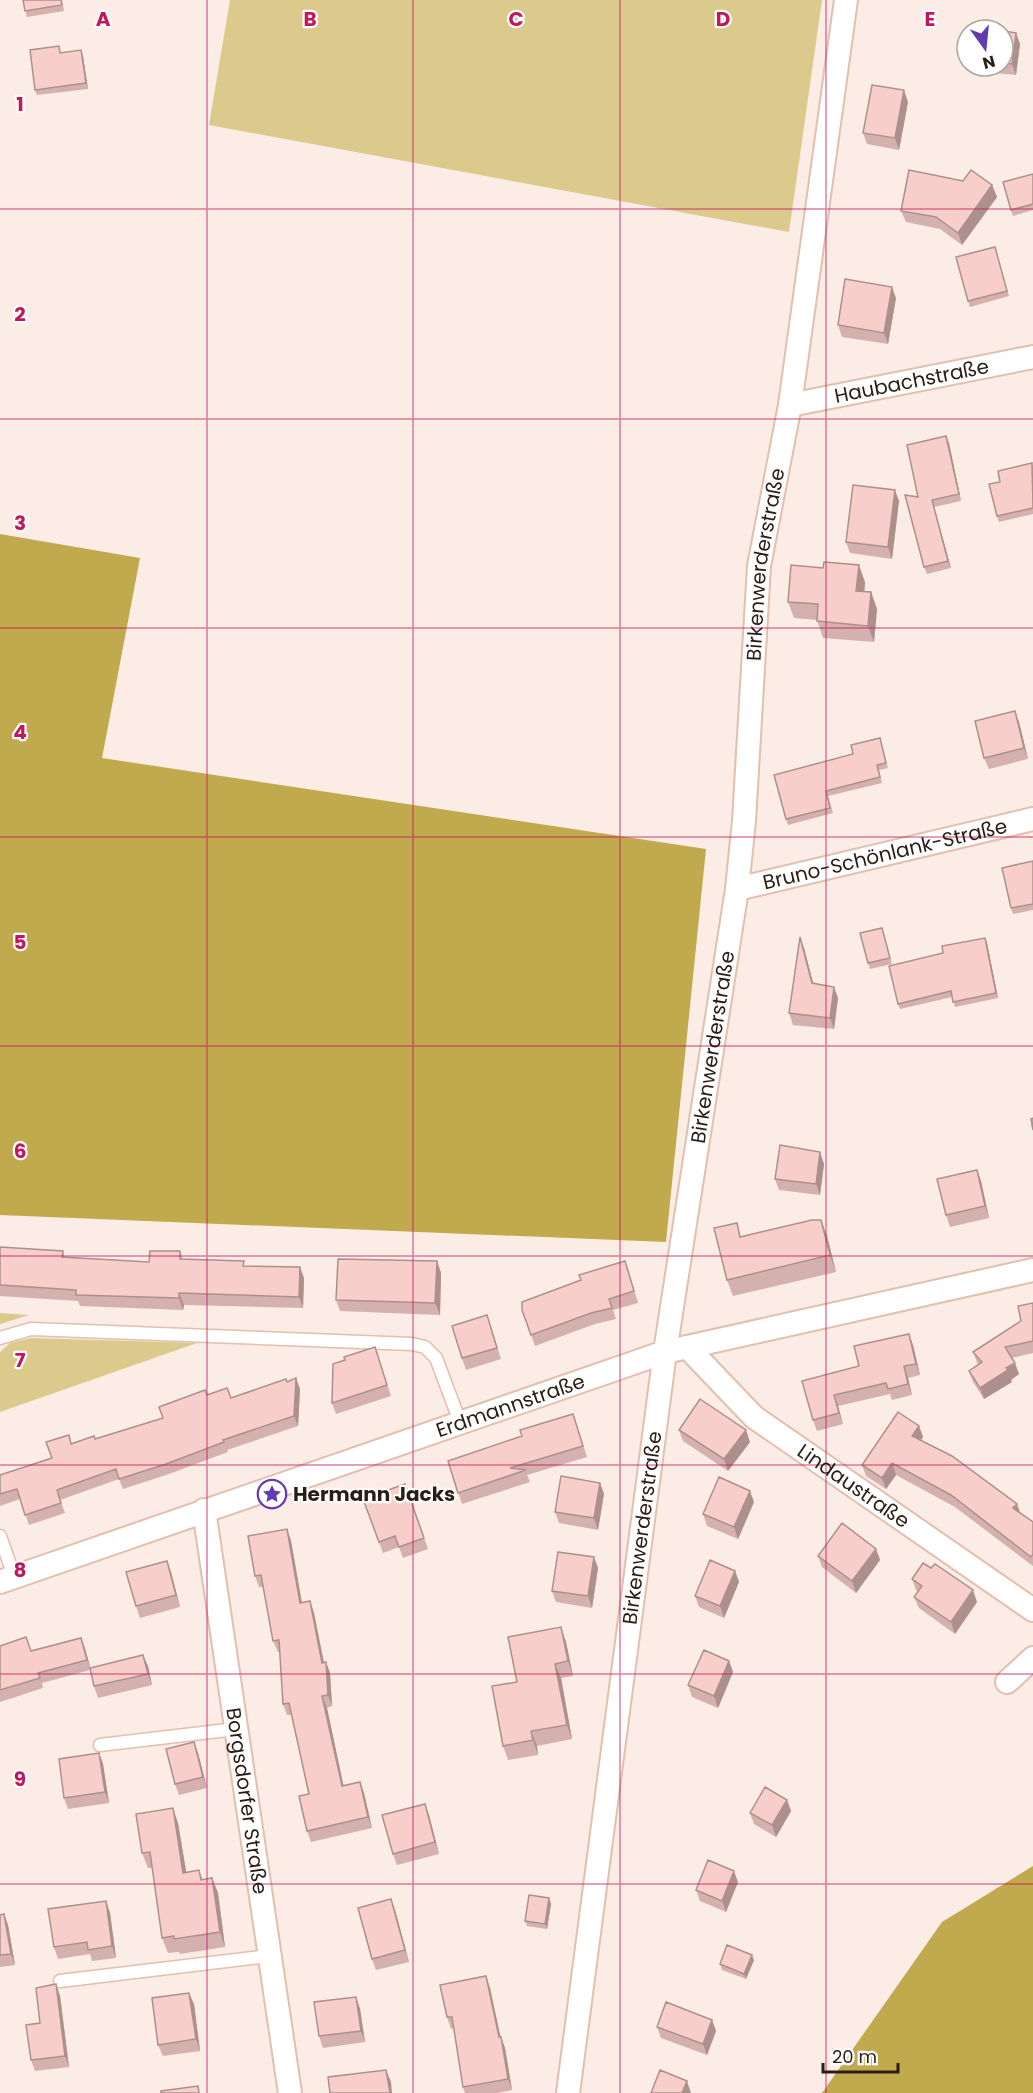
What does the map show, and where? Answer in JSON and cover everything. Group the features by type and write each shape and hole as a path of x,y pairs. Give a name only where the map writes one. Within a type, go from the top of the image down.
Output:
{"street":[{"name":"Birkenwerderstraße","path":"568,2093 676,1349 737,889 744,821 759,566 790,405 846,0"},
{"name":"Haubachstraße","path":"790,405 1033,357"},
{"name":"Bruno-Schönlank-Straße","path":"737,889 1033,819"},
{"name":"Erdmannstraße","path":"7,1579 676,1349 1033,1270"},
{"name":"Lindaustraße","path":"676,1349 753,1417 1033,1610"},
{"name":"Borgsdorfer Straße","path":"204,1510 290,2093"},
{"path":"1007,1682 1033,1658"}],"lane":[{"path":"0,1338 31,1329 412,1344 425,1347 436,1358 460,1422"},
{"path":"0,1536 7,1579"},
{"path":"100,1745 236,1729"},
{"path":"60,1982 269,1956"}],"shaded area":[{"path":"230,0 822,0 789,232 209,125"},
{"path":"0,534 140,558 102,758 706,849 666,1242 0,1215"},
{"path":"0,1313 29,1315 0,1324"},
{"path":"31,1338 197,1343 0,1412 0,1352 10,1343"},
{"path":"1033,1866 1033,2093 822,2093 942,1922"}],"building":[{"path":"23,0 61,0 62,5 25,11"},
{"path":"59,46 60,53 81,50 86,83 35,90 30,50"},
{"path":"872,85 904,90 895,138 863,133"},
{"path":"909,170 963,181 971,170 992,185 958,233 936,217 901,211"},
{"path":"1033,174 1033,204 1011,210 1003,182"},
{"path":"995,247 1007,291 968,301 956,257"},
{"path":"845,279 892,287 884,333 838,325"},
{"path":"946,436 959,494 932,500 948,561 924,567 905,495 918,497 907,445"},
{"path":"1032,463 1033,508 997,516 989,484 1000,482 998,471"},
{"path":"853,485 895,490 888,547 846,542"},
{"path":"824,562 859,565 856,591 871,592 868,626 817,621 818,604 788,602 791,565 823,568"},
{"path":"1015,711 1024,748 984,758 975,721"},
{"path":"880,738 886,763 877,765 880,777 826,791 830,808 786,819 774,775 853,754 851,745"},
{"path":"1033,861 1033,904 1011,908 1002,868"},
{"path":"882,928 890,958 868,963 860,933"},
{"path":"800,937 812,983 834,987 830,1018 789,1013"},
{"path":"985,938 996,993 953,1002 951,991 898,1004 889,966 943,953 942,946"},
{"path":"780,1145 820,1152 816,1184 775,1179"},
{"path":"977,1170 985,1206 946,1215 937,1179"},
{"path":"812,1220 821,1220 830,1255 727,1280 714,1228 737,1223 740,1237"},
{"path":"0,1247 63,1251 62,1257 149,1262 150,1251 180,1251 180,1259 244,1261 243,1266 300,1267 299,1297 179,1293 179,1298 76,1295 76,1290 0,1285"},
{"path":"338,1259 437,1261 435,1303 336,1300"},
{"path":"625,1261 634,1291 609,1299 612,1308 591,1313 531,1335 522,1310 522,1302 581,1280 579,1275"},
{"path":"1033,1303 1033,1341 1005,1347 1015,1363 980,1388 969,1371 982,1362 973,1352 1021,1321 1018,1306"},
{"path":"487,1315 497,1348 462,1358 452,1326"},
{"path":"909,1334 916,1364 904,1366 908,1384 888,1389 886,1383 834,1395 839,1413 813,1420 802,1381 859,1366 854,1346"},
{"path":"375,1347 387,1385 332,1403 333,1364 345,1360 344,1357"},
{"path":"296,1378 294,1416 223,1440 224,1442 166,1464 119,1479 116,1469 57,1490 61,1503 25,1515 17,1489 0,1494 0,1475 52,1458 46,1442 69,1435 71,1444 163,1418 159,1407 205,1390 207,1395 227,1388 231,1398 286,1379 287,1382"},
{"path":"700,1399 746,1430 724,1459 679,1430"},
{"path":"898,1412 919,1426 912,1436 952,1456 1017,1504 1013,1508 1033,1522 1033,1554 1031,1557 951,1495 892,1463 882,1478 862,1465"},
{"path":"573,1414 583,1446 510,1468 526,1470 458,1493 448,1461 522,1436 520,1430"},
{"path":"561,1476 600,1483 594,1518 555,1512"},
{"path":"719,1477 750,1491 734,1527 703,1514"},
{"path":"405,1484 424,1538 399,1547 395,1536 379,1542 363,1499"},
{"path":"842,1523 876,1549 852,1581 818,1556"},
{"path":"287,1529 300,1603 310,1601 322,1663 326,1662 328,1695 322,1696 342,1786 360,1782 368,1817 307,1831 299,1796 309,1794 289,1703 283,1704 279,1640 273,1641 261,1575 255,1576 248,1536"},
{"path":"558,1552 594,1557 588,1596 552,1591"},
{"path":"710,1560 735,1571 720,1606 695,1596"},
{"path":"167,1561 176,1595 136,1606 126,1572"},
{"path":"923,1563 931,1568 935,1564 973,1590 951,1622 914,1597 922,1586 912,1579"},
{"path":"561,1627 568,1661 555,1664 567,1725 531,1731 533,1740 503,1746 492,1686 517,1682 508,1637"},
{"path":"26,1637 31,1651 81,1638 87,1660 38,1673 40,1678 0,1690 0,1646"},
{"path":"704,1650 729,1661 714,1696 688,1685"},
{"path":"143,1655 148,1674 94,1686 90,1668"},
{"path":"194,1742 203,1777 175,1784 166,1749"},
{"path":"99,1753 105,1792 64,1798 59,1759"},
{"path":"765,1787 787,1800 772,1825 750,1813"},
{"path":"425,1804 435,1842 393,1854 382,1815"},
{"path":"173,1808 183,1873 199,1870 201,1880 212,1878 220,1932 174,1939 174,1936 162,1938 150,1852 142,1853 136,1814"},
{"path":"708,1860 734,1871 722,1901 696,1890"},
{"path":"529,1895 549,1898 545,1924 525,1921"},
{"path":"391,1899 405,1950 372,1959 358,1908"},
{"path":"106,1901 112,1946 88,1950 87,1942 54,1947 48,1909"},
{"path":"4,1914 11,1954 0,1955 0,1915"},
{"path":"727,1945 752,1955 744,1974 720,1964"},
{"path":"486,1976 499,2037 501,2037 508,2079 463,2087 452,2017 447,2017 440,1985"},
{"path":"56,1984 65,2056 31,2060 26,2025 40,2023 36,1988"},
{"path":"189,1993 196,2039 158,2045 152,1998"},
{"path":"356,1997 361,2031 319,2036 314,2002"},
{"path":"666,2002 712,2020 703,2044 657,2027"},
{"path":"386,2070 390,2093 330,2093 328,2077"},
{"path":"660,2070 687,2081 682,2093 651,2093"},
{"path":"198,2086 199,2093 161,2093 161,2091"}],"place":[{"name":"Hermann Jacks","path":"272,1494"}]}
